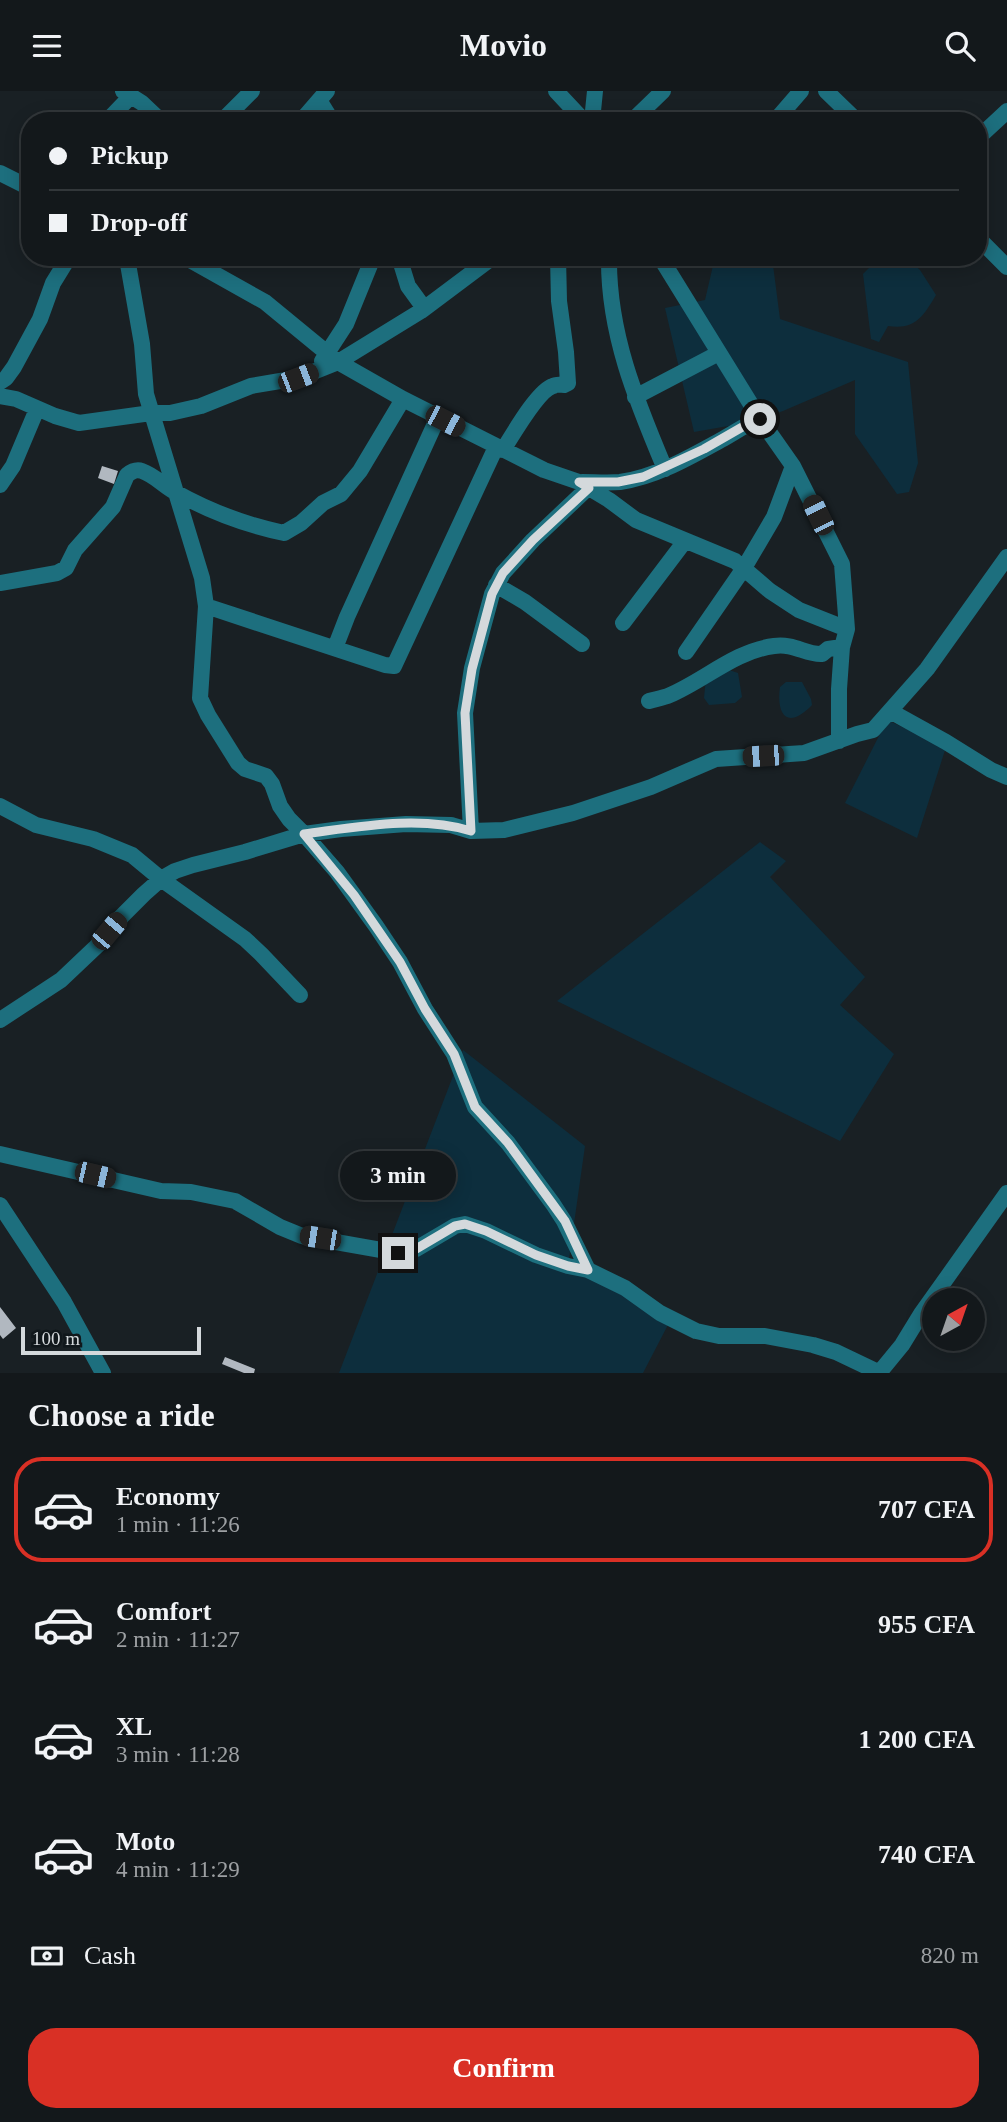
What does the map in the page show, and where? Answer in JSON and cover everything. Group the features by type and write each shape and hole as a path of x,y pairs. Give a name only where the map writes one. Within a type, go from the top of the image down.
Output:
{"street":[{"path":"231,112 252,91"},
{"path":"556,91 576,112"},
{"path":"593,112 596,91"},
{"path":"641,112 663,91"},
{"path":"784,112 801,91"},
{"path":"826,91 848,112"},
{"path":"114,112 127,94 152,112"},
{"path":"308,112 323,96"},
{"path":"987,130 1007,111"},
{"path":"0,173 21,184"},
{"path":"987,247 1007,267"},
{"path":"0,382 6,379 14,367 40,319 53,283 63,266"},
{"path":"128,266 142,344 146,394 202,578 206,606 200,698 238,763 245,769 266,776 289,819 354,895 400,962 425,1009 454,1054 475,1107 508,1143 559,1212 588,1270"},
{"path":"201,266 265,302 332,358 403,399 499,449 584,485 636,520 735,561 799,610 847,628"},
{"path":"332,358 370,266"},
{"path":"402,266 408,286 424,309"},
{"path":"0,396 16,399 79,423 170,413 201,406 251,386 298,378 314,371 332,358 424,309 482,266"},
{"path":"206,606 394,666 499,449 547,389 568,383 559,301 558,266"},
{"path":"609,266 617,339 635,397 665,468"},
{"path":"666,266 760,419 793,466 842,564 847,628 842,647 839,689 839,741"},
{"path":"635,397 719,352"},
{"path":"0,583 57,573 66,568 75,550 113,507 122,482 132,471 144,472 176,492 230,518 258,528 284,533 301,523 323,503 341,494 360,471 403,399"},
{"path":"0,485 13,466 37,409"},
{"path":"335,648 346,617 438,417"},
{"path":"471,831 465,713 472,669 492,594 503,573 584,485 643,477 723,440 760,419"},
{"path":"686,652 744,568 774,517 793,466"},
{"path":"623,623 685,541"},
{"path":"0,1020 61,980 161,879 193,865 304,834 406,824 451,825 471,831 503,830 573,813 650,787 716,759 804,753 873,730 927,669 1007,557"},
{"path":"496,585 525,602 582,644"},
{"path":"649,701 669,695 735,659 775,645 795,646 816,655 822,655 828,649 842,647"},
{"path":"890,711 990,770 1007,777"},
{"path":"0,806 36,825 93,839 132,855 245,939 300,995"},
{"path":"0,1154 161,1191 191,1192 235,1201 280,1227 302,1235 398,1253 416,1249 455,1226 465,1224 536,1255 588,1270 625,1288 660,1313 696,1331 719,1336 765,1336 813,1345 836,1352 879,1373 902,1345 1007,1193"},
{"path":"0,1205 64,1302 103,1373"}],"shaded area":[{"path":"713,266 773,266 780,319 908,362 918,463 909,492 897,494 855,434 855,380 751,422 694,432 665,308 705,300"},
{"path":"871,266 915,266 936,295 917,320 905,326 888,326 879,342 871,339 863,274"},
{"path":"723,668 738,673 742,697 735,703 709,705 704,698 706,677"},
{"path":"786,682 802,682 811,699 812,705 796,717 786,716 780,706 780,687"},
{"path":"887,720 946,747 917,838 845,803"},
{"path":"760,842 786,861 770,877 865,977 840,1005 894,1054 840,1141 557,1001"},
{"path":"463,1050 585,1146 568,1266 671,1319 643,1373 339,1373"}],"building":[{"path":"102,466 118,471 114,484 98,478"},
{"path":"0,1307 16,1328 3,1339 0,1335"},
{"path":"225,1357 255,1369 254,1373 244,1373 222,1364"}],"route":[{"path":"398,1253 416,1249 455,1226 465,1224 536,1255 588,1270 565,1221 508,1143 475,1107 454,1054 413,990 400,962 337,872 304,834 406,824 451,825 471,831 465,713 472,669 492,594 503,573 533,540 589,488 579,482 618,482 643,477 723,440 760,419"}]}
